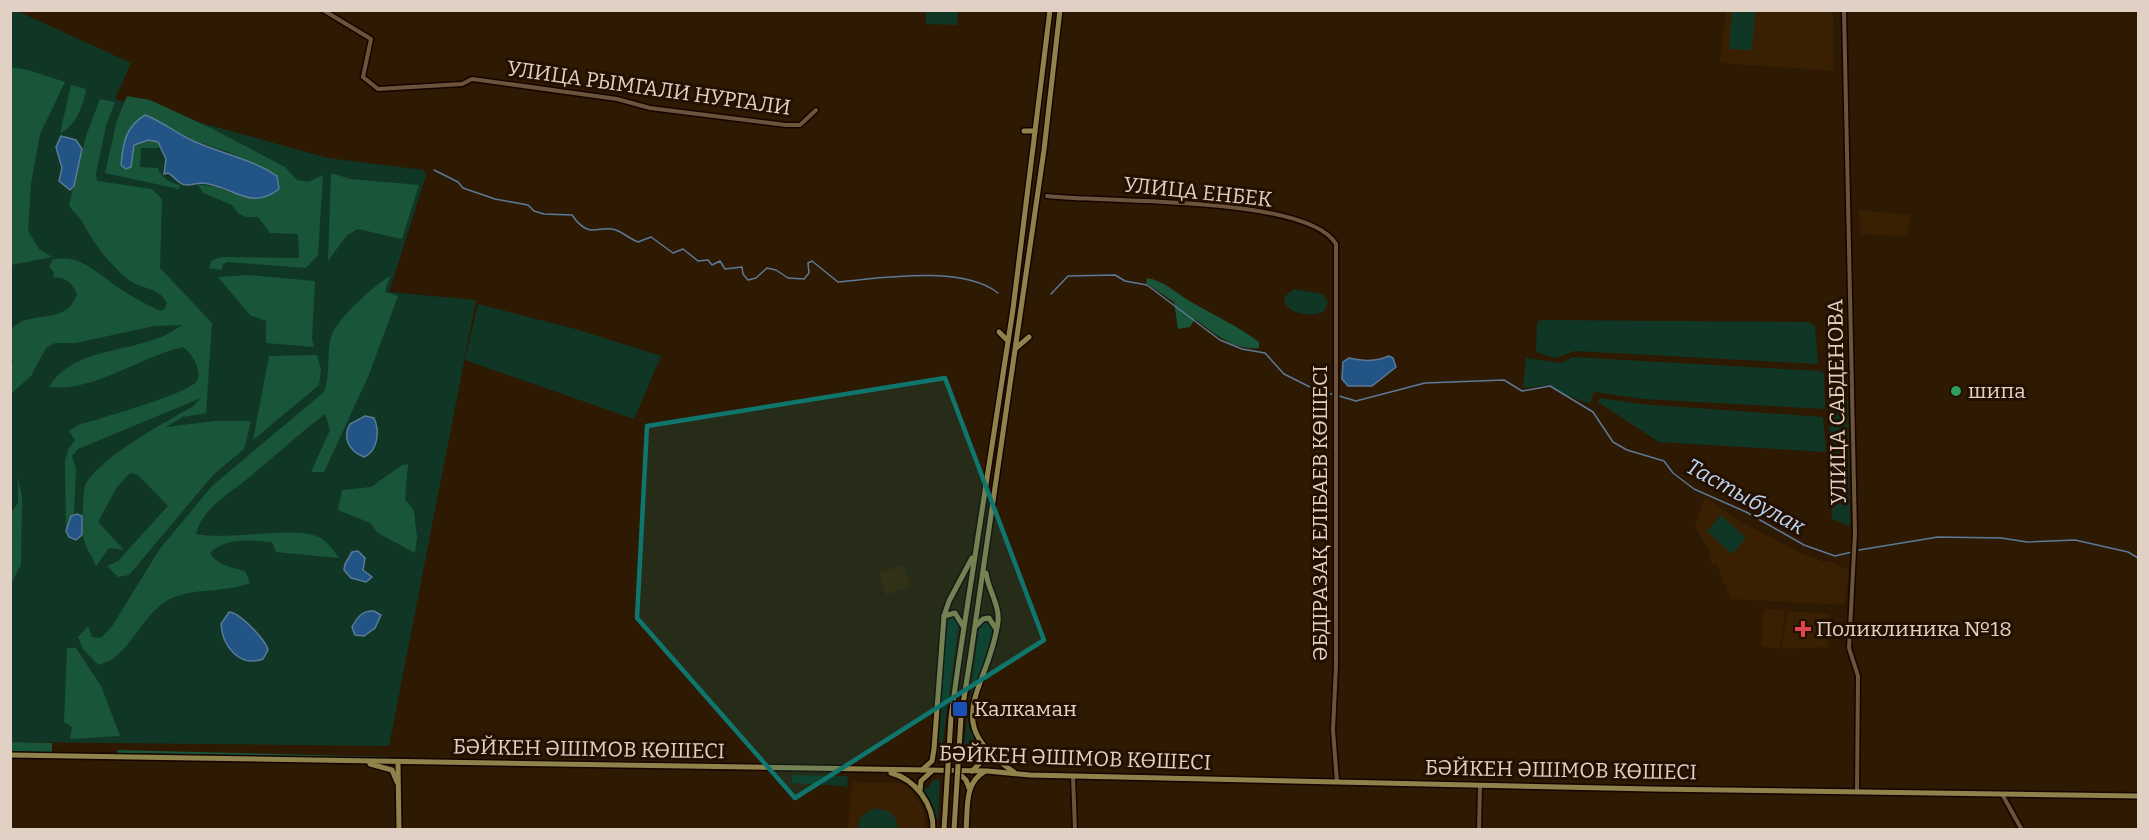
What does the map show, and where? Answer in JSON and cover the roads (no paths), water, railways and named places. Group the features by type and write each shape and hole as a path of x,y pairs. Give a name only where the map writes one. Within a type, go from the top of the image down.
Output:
{"main road":[{"path":"944,830 951,717 1008,341 1050,10"},
{"path":"954,830 961,717 997,485 1046,134 1060,10"},
{"path":"1024,131 1035,131"},
{"path":"1046,134 1054,134"},
{"path":"999,332 1008,341"},
{"path":"1016,348 1029,337"},
{"path":"985,483 997,485"},
{"path":"995,498 1004,500"},
{"path":"945,770 934,760 944,616 976,548"},
{"path":"985,567 998,615 971,720 975,735 982,747 1017,775"},
{"path":"944,616 955,613 963,627"},
{"path":"975,627 983,619 989,618 996,629"},
{"path":"972,771 984,759 982,747"},
{"path":"922,770 932,761 934,749"},
{"name":"БӘЙКЕН ӘШІМОВ КӨШЕСІ","path":"10,755 885,771 955,770 1017,775 2139,796"},
{"path":"359,761 393,772 399,796"},
{"path":"398,762 399,830"},
{"path":"920,791 921,781 934,770"},
{"path":"955,770 966,780 969,790 966,830"},
{"path":"885,771 902,777 920,791 930,810 933,830"},
{"path":"969,790 974,780 987,771"}],"street":[{"name":"УЛИЦА РЫМГАЛИ НУРГАЛИ","path":"323,10 371,39 363,77 378,89 462,84 472,79 516,83 617,99 650,108 764,124 800,125 816,110"},
{"name":"УЛИЦА САБДЕНОВА","path":"1844,10 1855,533 1849,648 1858,676 1857,792"},
{"name":"УЛИЦА ЕНБЕК","path":"1047,196 1159,200 1284,215 1321,229 1336,244"},
{"name":"ӘБДІРАЗАҚ ЕЛІБАЕВ КӨШЕСІ","path":"1336,244 1334,730 1337,782"},
{"path":"1073,776 1076,830"},
{"path":"1479,830 1480,784"},
{"path":"2001,792 2022,830"}],"water":[{"path":"145,115 191,140 267,170 277,176 279,189 269,195 250,198 213,185 182,184 170,174 164,174 166,159 158,142 148,140 134,145 131,167 126,169 121,165 126,137 133,125"},
{"path":"61,136 76,140 82,149 74,186 70,190 59,181 62,168 56,147"},
{"path":"1389,356 1393,358 1396,367 1372,386 1348,386 1342,379 1343,362 1349,358 1369,360"},
{"path":"365,416 374,418 377,440 369,454 364,457 348,444 347,434 350,424"},
{"path":"77,514 82,516 82,535 76,540 69,537 66,531 71,516"},
{"path":"358,551 365,558 363,570 372,577 366,582 351,578 344,570 352,552"},
{"path":"374,611 381,615 375,628 364,636 355,635 352,627 358,618 363,613"},
{"path":"229,612 252,627 266,645 268,650 263,659 246,660 233,653 228,647 221,624"}],"waterway":[{"name":"Тастыбулак","path":"434,170 458,182 463,188 495,199 528,205 534,211 544,214 572,215 578,223 589,230 616,230 638,242 651,237 673,253 683,249 698,261 708,260 712,265 720,261 725,269 742,267 743,274 748,280 756,278 767,268 776,270 788,278 804,279 809,273 808,263 812,261 838,282 898,276 943,276 983,284 998,293"},
{"name":"Тастыбулак","path":"1051,294 1068,276 1115,275 1125,281 1147,285 1220,340 1242,349 1265,353 1284,374 1318,391 1332,394"},
{"name":"Тастыбулак","path":"1339,396 1356,401 1425,383 1504,380 1522,391 1550,386 1593,412 1613,442 1627,450 1664,461 1673,473 1694,489 1746,512 1804,545 1835,556 1852,552"},
{"name":"Тастыбулак","path":"1859,550 1938,537 2001,538 2027,542 2075,540 2128,552 2138,558"}],"place":[{"name":"шипа","path":"1956,391"},
{"name":"Поликлиника №18","path":"1803,629"},
{"name":"Калкаман","path":"960,709"}]}
